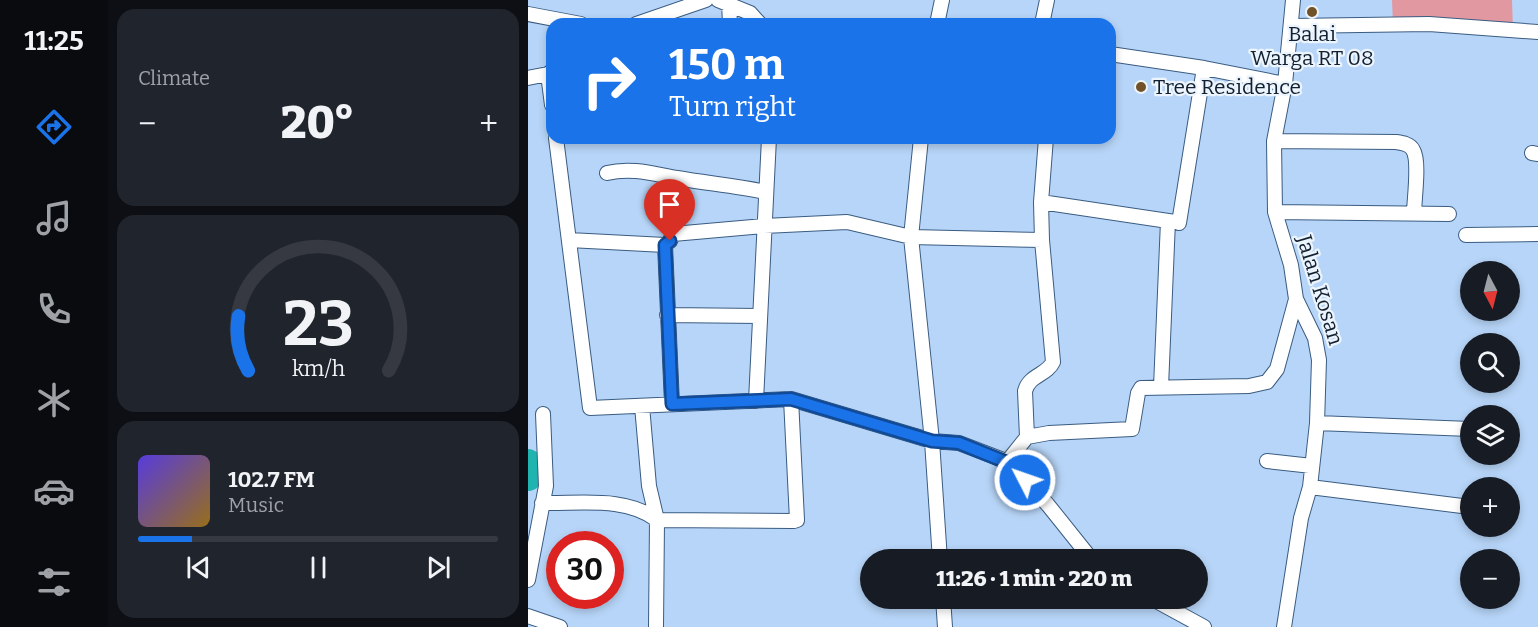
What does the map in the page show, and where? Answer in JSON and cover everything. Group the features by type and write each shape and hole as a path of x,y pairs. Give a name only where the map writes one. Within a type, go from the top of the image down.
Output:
{"street":[{"path":"662,18 706,0"},
{"path":"938,18 942,0"},
{"path":"1043,18 1047,0"},
{"name":"Jalan Kosan","path":"1284,627 1301,518 1310,486 1317,423 1319,360 1315,338 1296,299 1291,265 1275,212 1274,141 1285,84 1293,0"},
{"path":"724,2 728,18"},
{"path":"724,2 750,13 755,18"},
{"path":"528,14 549,18"},
{"path":"1292,26 1429,24 1538,32"},
{"path":"1116,55 1204,68 1285,84"},
{"path":"1161,387 1178,223 1204,68"},
{"path":"528,78 546,74"},
{"path":"1274,141 1406,144 1413,150 1416,159 1414,214"},
{"path":"557,144 590,408 791,399 932,441 959,443 1014,467 1083,549"},
{"path":"756,401 769,144"},
{"path":"920,144 910,237 932,441 939,549"},
{"path":"1027,437 1026,384 1051,367 1053,362 1042,240 1041,202 1046,144"},
{"path":"607,173 615,171 652,172 766,192"},
{"path":"672,404 667,315 669,240 676,178"},
{"path":"1041,202 1178,223"},
{"path":"1275,212 1449,214"},
{"path":"569,240 669,240 764,226 847,222 910,237 1042,240"},
{"path":"1466,235 1538,234"},
{"path":"1006,462 1027,437 1049,433 1132,429 1137,393 1146,386 1249,386 1267,382 1277,369 1296,299"},
{"path":"667,315 760,316"},
{"path":"542,503 622,504 645,510 657,520 796,521 798,518 791,399"},
{"path":"642,406 649,486 657,520 656,627"},
{"path":"528,580 547,477 543,414"},
{"path":"1317,423 1460,429"},
{"path":"1267,461 1312,466"},
{"path":"1310,486 1460,506"},
{"path":"944,609 945,627 955,627"},
{"path":"1170,609 1202,627"},
{"path":"528,616 561,627"}],"shaded area":[{"path":"1392,0 1512,0 1513,31 1393,24"}],"waterway":[{"path":"528,463 531,469 528,477"}],"place":[{"name":"Balai Warga RT 08","path":"1312,12"},
{"name":"Tree Residence","path":"1141,87"}],"route":[{"path":"670,241 665,245 672,404 791,399 932,441 959,443 1006,462 1014,467 1025,480"}]}
